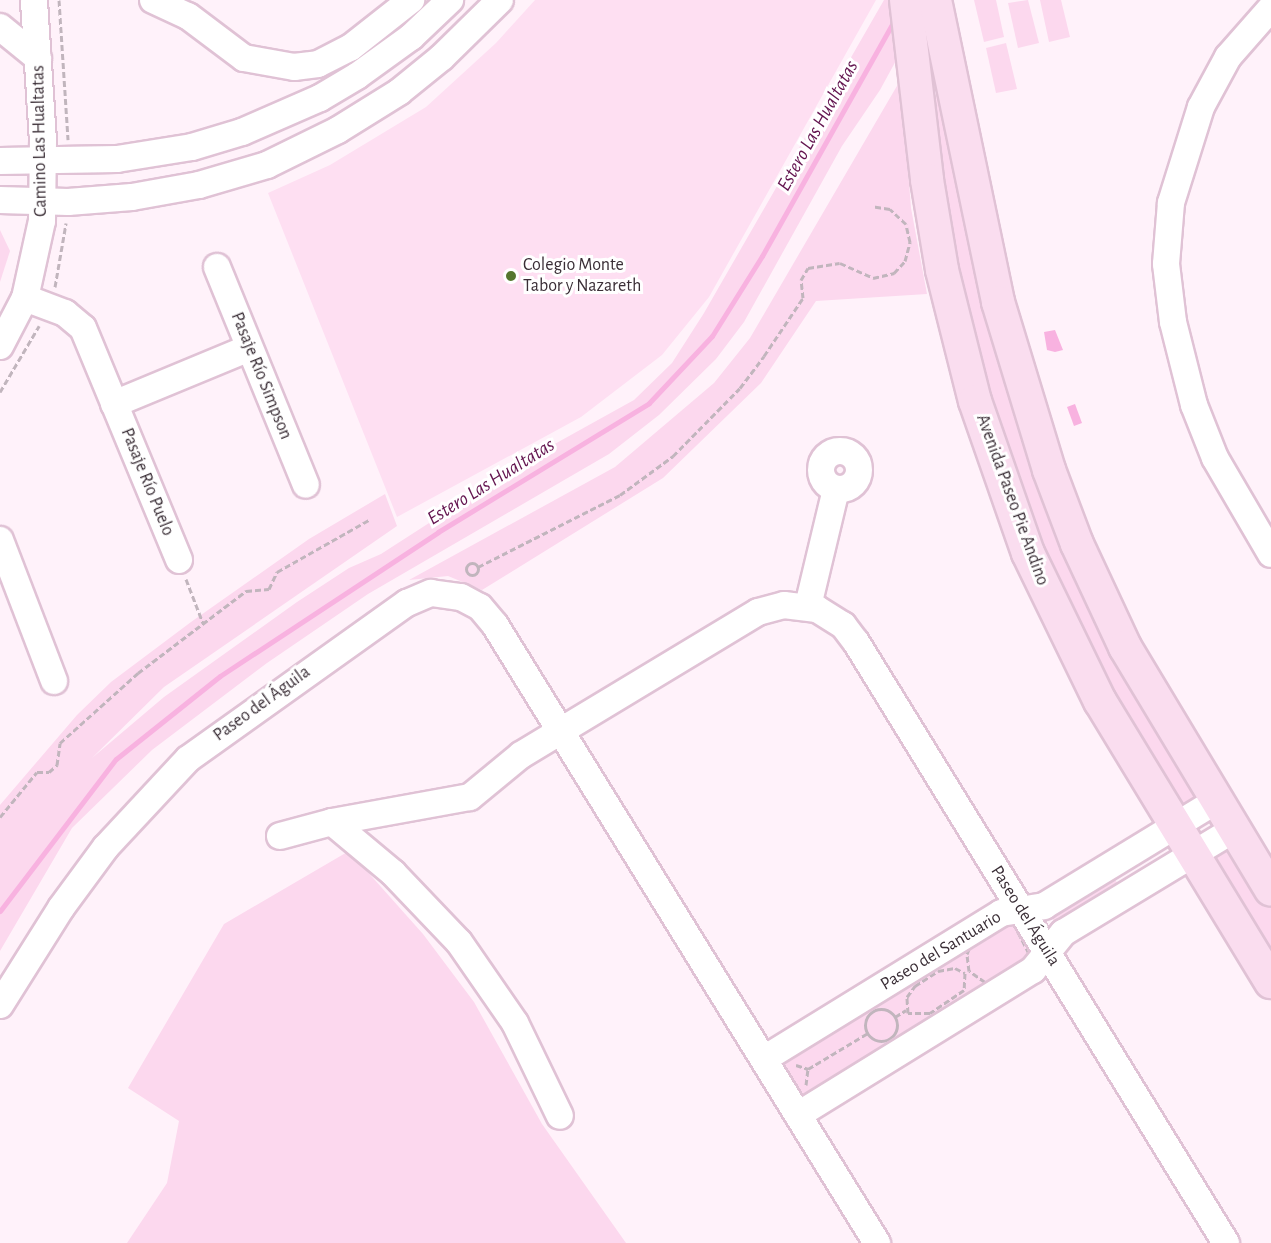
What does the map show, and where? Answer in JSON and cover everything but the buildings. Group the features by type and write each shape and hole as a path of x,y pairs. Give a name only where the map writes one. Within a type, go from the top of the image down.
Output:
{"main road":[{"name":"Avenida Paseo Pie Andino","path":"906,0 915,56 927,180 942,270 972,390 1028,553 1069,641 1193,854 1271,982"},
{"path":"937,10 998,302 1048,470 1077,544 1125,646 1233,830 1271,890"}],"street":[{"name":"Camino Las Hualtatas","path":"0,346 25,298 36,259 44,202 44,163 34,0"},
{"path":"153,0 188,16 244,58 294,67 318,64 350,48 411,0"},
{"path":"0,160 44,163 167,153 266,122 357,76 402,44 450,0"},
{"path":"0,200 44,202 166,192 233,176 291,154 399,92 442,57 500,0"},
{"path":"1271,8 1228,57 1201,106 1173,194 1166,264 1171,312 1194,405 1215,458 1271,554"},
{"path":"0,27 38,58"},
{"name":"Pasaje Río Simpson","path":"217,267 306,484"},
{"name":"Pasaje Río Puelo","path":"25,298 65,313 78,322 179,560"},
{"path":"114,404 249,348"},
{"path":"808,606 836,489"},
{"path":"0,540 54,681"},
{"name":"Paseo del Águila","path":"0,1005 88,870 165,780 235,722 416,598 451,594 480,607 495,625 877,1243"},
{"name":"Paseo del Águila","path":"280,836 332,822 459,801 561,731 758,612 784,605 808,606 834,618 850,633 1226,1243"},
{"name":"Paseo del Santuario","path":"764,1059 1001,914 1044,906 1216,801"},
{"path":"332,822 393,873 459,942 514,1023 560,1116"},
{"path":"798,1115 1033,970 1063,933 1233,830"}],"path":[{"path":"59,0 68,144 77,144"},
{"path":"478,567 469,563 466,571 473,575 478,567 620,495 674,456 741,388 764,356 803,298 801,280 808,268 840,263 873,278 894,273 905,261 910,242 906,224 890,209 872,206"},
{"path":"0,817 37,772 49,772 57,765 60,743 95,708 246,591 269,589 277,572 369,520"},
{"path":"179,560 203,623"},
{"path":"907,1010 907,997 927,977 955,968 967,972 985,982 995,982 1028,962 1029,949 1014,924 1001,924 971,944 966,963 967,972 964,990 943,1008 914,1015 907,1010"},
{"path":"883,1009 895,1017 896,1032 889,1039 878,1041 868,1033 866,1020 872,1012 883,1009"},
{"path":"895,1017 907,1010"},
{"path":"818,1063 868,1033"}],"shaded area":[{"name":"Colegio Monte Tabor y Nazareth","path":"535,0 876,0 709,297 662,355 581,417 397,517 268,193 330,165 426,107 496,43"},
{"path":"884,0 929,0 880,90 842,146 744,322 716,359 659,415 609,454 368,594 267,663 152,750 72,828 0,951 0,805 77,715 111,682 191,622 309,539 385,494 397,526 164,687 92,758 164,697 297,602 349,568 381,554 533,456 634,400 672,363 704,313"},
{"path":"974,0 996,0 1004,37 984,42"},
{"path":"1028,0 1039,43 1018,48 1008,3"},
{"path":"1040,0 1061,0 1070,37 1049,42"},
{"path":"1006,43 1017,89 996,93 986,48"},
{"path":"901,79 911,208 927,294 816,301 761,383 663,478 482,590 448,576 409,580 615,467 714,383 750,338"},
{"path":"935,82 969,202 1000,346 1197,793 1187,805 1177,804 1079,639 991,420 940,202"},
{"path":"0,230 10,251 0,282"},
{"path":"1055,330 1063,350 1055,352 1047,350 1044,332"},
{"path":"1075,404 1082,423 1074,426 1067,407"},
{"path":"1230,847 1271,907 1271,963 1215,874 1213,855"},
{"path":"349,851 423,934 474,1002 542,1124 626,1243 127,1243 167,1183 179,1121 128,1088 224,924"},
{"path":"1112,875 1120,887 1059,924 1054,923 1051,913"},
{"path":"1001,921 1014,922 1033,950 1032,964 808,1101 797,1097 780,1067 785,1056"}],"waterway":[{"name":"Estero Las Hualtatas","path":"0,911 116,759 220,676 438,532 649,403 712,336 762,256 895,19"}],"place":[{"name":"Colegio Monte Tabor y Nazareth","path":"511,276"}]}
